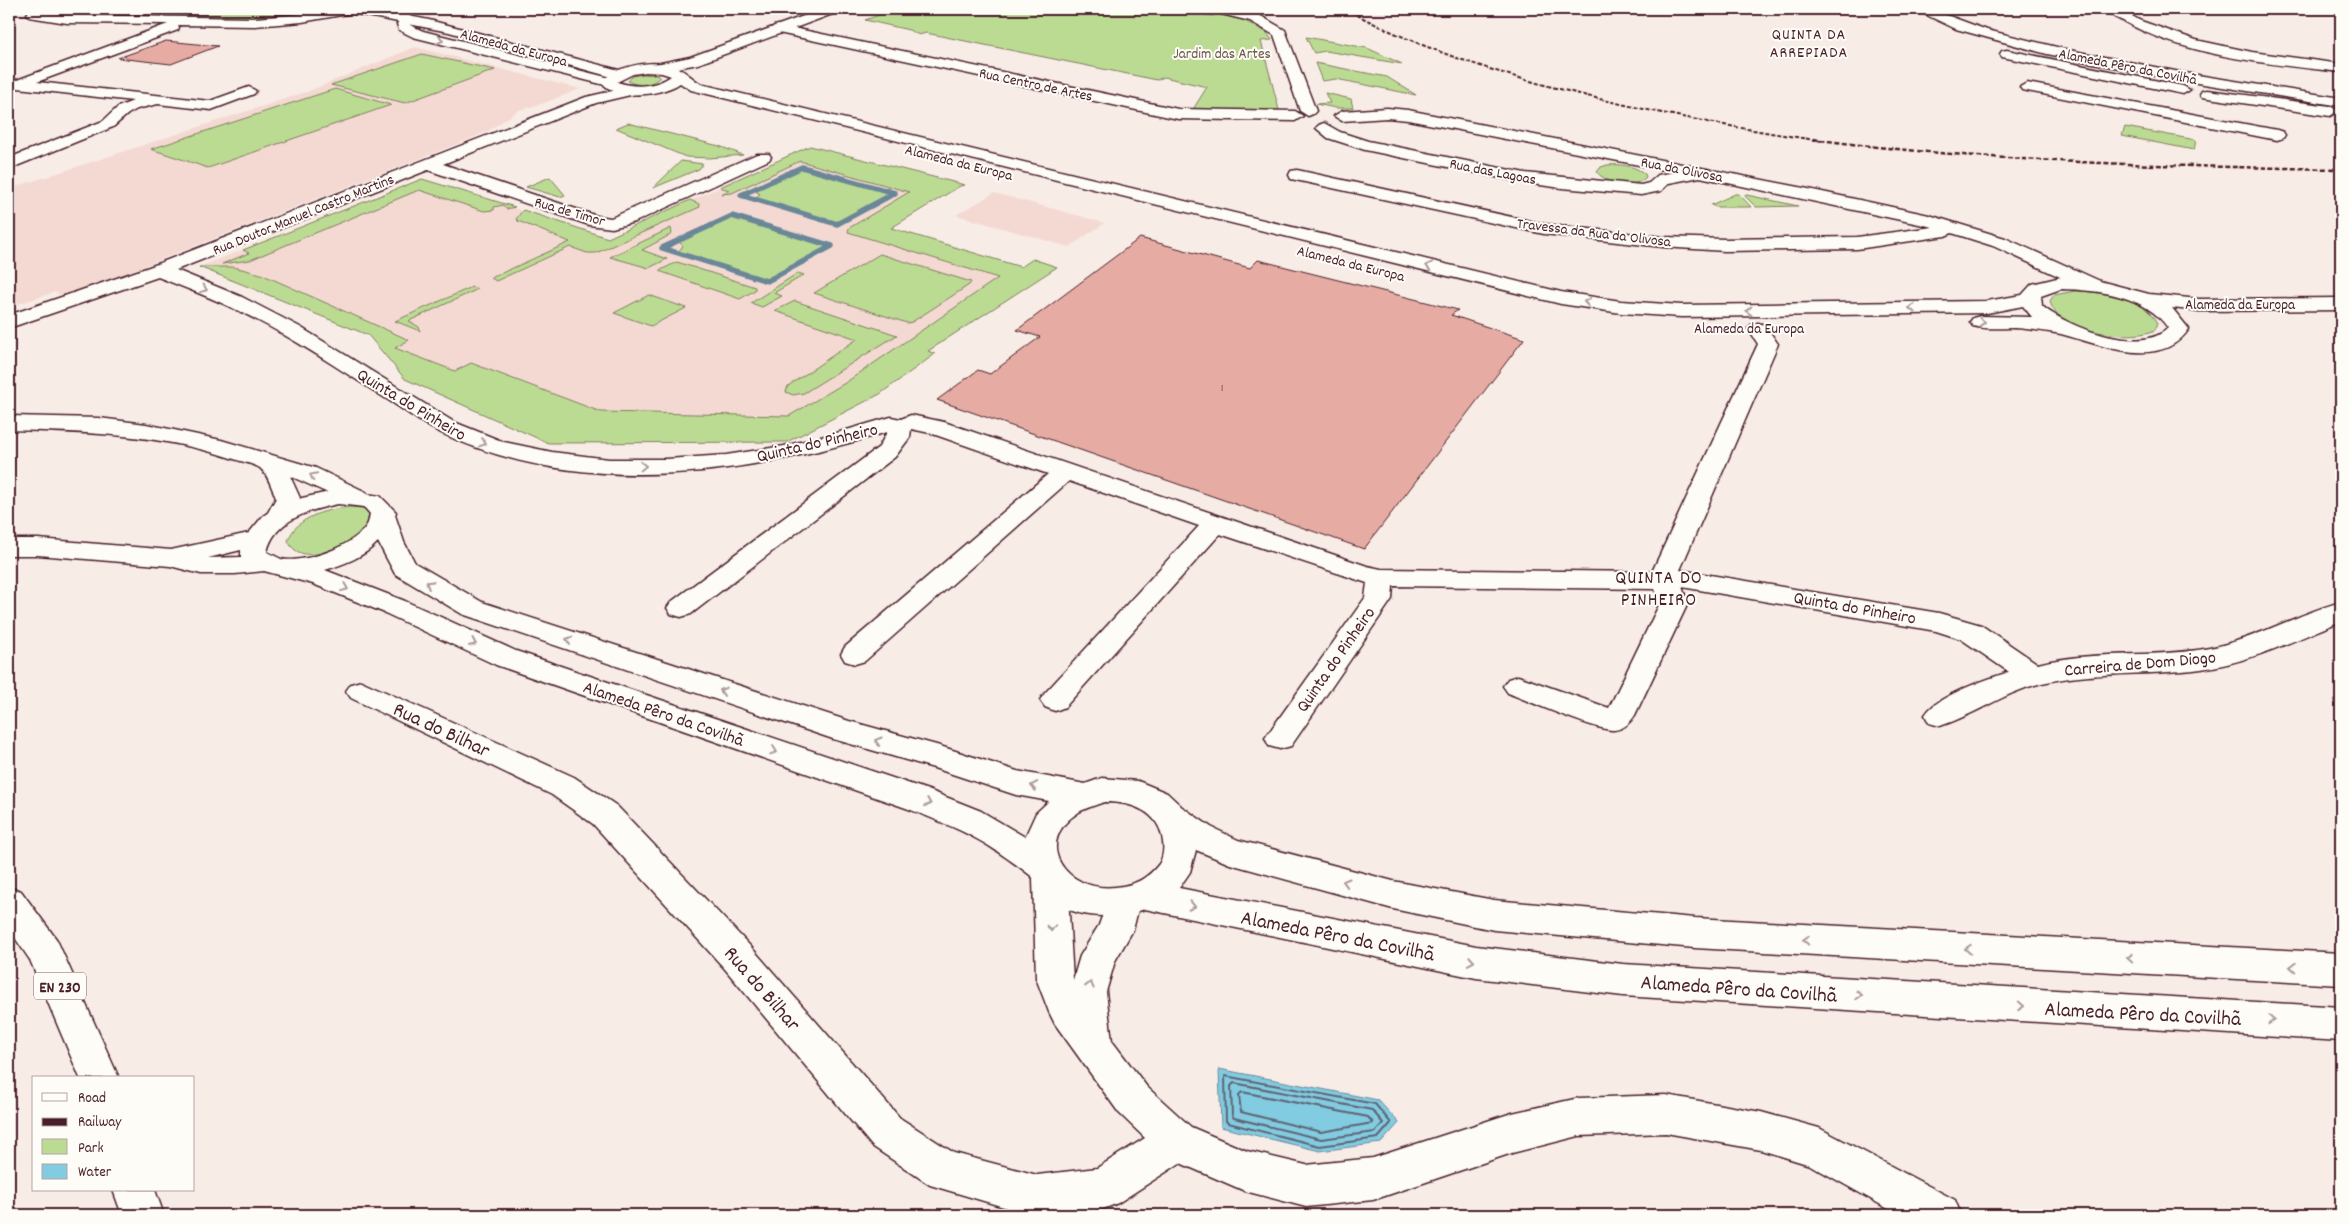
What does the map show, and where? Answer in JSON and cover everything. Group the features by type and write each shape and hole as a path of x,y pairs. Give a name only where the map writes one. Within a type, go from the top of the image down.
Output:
{"street":[{"path":"29,11 57,9 55,14 67,19"},
{"path":"29,11 67,19 188,22 276,21 324,14 337,9"},
{"path":"613,80 656,68 693,61 834,9"},
{"path":"1217,9 1254,18 1267,24 1280,34 1316,118"},
{"name":"Alameda Pêro da Covilhã","path":"1920,9 1967,28 2033,47 2336,106"},
{"name":"Alameda Pêro da Covilhã","path":"1936,9 1997,32 2069,50 2204,75 2341,96"},
{"path":"2110,9 2138,25 2186,41 2242,54 2341,68"},
{"name":"Alameda da Europa","path":"324,14 365,10 408,19 509,44 575,64 613,80 642,89 715,102 1174,215 1185,221 1206,227 1527,306 1630,324 1704,328"},
{"path":"12,85 188,22"},
{"name":"Rua Centro de Artes","path":"779,29 1178,114 1316,118"},
{"path":"2007,54 2195,93 2336,106"},
{"path":"642,89 667,84 693,64 693,61"},
{"name":"Alameda da Europa","path":"656,68 678,75 696,87 728,95 1560,298 1621,307 1705,311 1987,307 2061,283 2093,285 2139,297 2199,305 2341,304"},
{"path":"2179,76 2176,84 2195,93 2215,92 2220,83"},
{"name":"Rua Doutor Manuel Castro Martins","path":"595,98 613,80"},
{"path":"12,85 211,106 249,91 220,87"},
{"path":"2027,87 2277,134"},
{"path":"9,164 108,124 120,111 136,104 168,101 202,89"},
{"name":"Rua Doutor Manuel Castro Martins","path":"9,322 159,270 595,98 642,89"},
{"path":"2185,118 2195,93"},
{"path":"9,153 108,114 122,103 124,96"},
{"name":"Rua da Olivosa","path":"1316,118 1398,114 1888,212 1964,230 2093,285"},
{"name":"Rua das Lagoas","path":"1316,118 1334,135 1365,145 1553,182 1641,190 1655,187 1664,179 1704,174"},
{"name":"Rua de Timor","path":"428,165 595,221 612,223 629,218 763,157"},
{"path":"1637,161 1658,172 1664,179"},
{"name":"Travessa da Rua da Olivosa","path":"1297,175 1544,229 1608,236 1724,245 1857,243 1964,230"},
{"path":"1888,212 1900,227 1896,237"},
{"name":"Rua da Olivosa","path":"2018,252 2038,270 2040,277 2033,293"},
{"name":"Quinta do Pinheiro","path":"159,270 235,301 293,331 446,427 469,439 501,450 536,458 577,463 642,467 713,462 777,453 861,435 900,424 936,427 1343,568 1381,577 1647,582 1662,578 1826,601 1939,622 1971,632 2033,675"},
{"name":"Alameda da Europa","path":"2033,293 2031,304 2040,314 2065,329"},
{"name":"Alameda da Europa","path":"2139,297 2167,312 2175,320 2179,329"},
{"name":"Alameda da Europa","path":"1903,326 1923,322 2010,321 2065,329 2107,342 2149,345 2166,342 2175,337 2179,329 2201,323 2341,318"},
{"path":"1518,686 1605,718 1614,719 1620,715 1674,603 1671,591 1662,578 1712,472 1768,344 1759,329"},
{"path":"9,423 99,425 146,430 221,446 268,463 307,473 356,497 378,504 383,511 391,542 404,568 472,608 844,731 940,758 1016,783 1082,795"},
{"name":"Quinta do Pinheiro","path":"681,608 887,452 898,437 900,424"},
{"path":"268,463 278,476 288,498 278,518"},
{"path":"855,654 1066,471"},
{"path":"266,556 265,528 278,518 317,501 356,497"},
{"path":"9,547 38,547 170,558 207,566 235,566 266,556 303,567 327,562 348,554 366,542 379,530 384,518"},
{"path":"1055,700 1216,523"},
{"name":"Alameda Pêro da Covilhã","path":"266,556 395,607 506,658 925,802 969,820 1001,837 1046,872 1064,892 1082,899 1103,903 1134,898 1476,962 1623,980 2341,1024"},
{"name":"Quinta do Pinheiro","path":"1280,738 1378,598 1381,577"},
{"name":"Carreira de Dom Diogo","path":"1940,715 1974,697 2033,675 2058,670 2170,664 2224,655 2268,641 2341,611"},
{"name":"Rua do Bilhar","path":"361,691 563,786 606,815 738,958 886,1132 945,1171 1037,1196 1103,1188 1177,1141"},
{"path":"1940,1215 1819,1148 1761,1131 1666,1114 1579,1117 1512,1133 1373,1179 1306,1186 1245,1170 1177,1141 1133,1100 1094,1050 1068,1012 1054,978 1046,872 1038,851 1040,837 1045,824 1054,812 1082,795 1102,790 1123,790 1143,795 1160,804 1173,818 1199,836 1230,851 1392,895 1494,915 1705,934 2341,969"},
{"path":"1094,1050 1088,992 1098,956 1134,898 1162,884 1175,868 1181,851 1180,834 1173,818"},
{"name":"EN 230","path":"9,901 44,950 99,1076"},
{"path":"135,1192 143,1215"}],"shaded area":[{"path":"415,47 580,89 539,105 519,110 488,131 470,139 121,275 62,296 55,292 9,307 9,189 309,91"},
{"path":"800,151 933,187 856,230 1033,281 929,351 935,354 880,394 787,442 548,443 405,379 368,335 199,267 422,179 608,238"},
{"path":"994,193 1105,223 1069,247 956,215"}],"green space":[{"path":"200,9 327,9 299,16 278,18 232,19 179,16"},
{"name":"Jardim das Artes","path":"895,9 1170,9 1212,16 1218,14 1243,20 1266,32 1272,40 1261,41 1279,110 1192,111 1207,87 1164,77 1157,80 926,33 919,35 909,30 865,20"},
{"path":"1306,37 1367,48 1402,64 1326,51 1314,53"},
{"path":"422,54 495,70 405,103 331,85"},
{"path":"1315,63 1387,77 1416,95 1336,79 1322,81"},
{"path":"642,74 660,77 653,82 645,84 636,84 628,81 633,76"},
{"path":"335,89 391,105 208,168 151,149"},
{"path":"1325,93 1351,99 1353,108 1336,108 1316,104 1330,103"},
{"path":"628,123 719,146 743,155 710,158 686,157 616,128"},
{"path":"2125,127 2196,140 2194,150 2122,136"},
{"path":"810,146 965,185 960,186 891,228 1021,267 1033,259 1057,267 928,351 935,354 880,394 787,442 548,443 405,379 368,335 199,267 234,267 261,274 409,340 395,348 455,371 471,363 601,412 789,416 845,383 998,278 848,232 849,228 909,192 800,161 732,193 721,194 729,190 720,187"},
{"path":"681,161 703,164 699,169 653,188"},
{"path":"1607,165 1632,167 1641,171 1646,177 1642,181 1629,184 1607,180 1597,172 1601,167"},
{"path":"802,167 895,193 837,224 754,199 760,194 754,190"},
{"path":"550,177 565,195 560,197 526,187"},
{"path":"422,179 515,207 506,209 503,205 494,207 494,210 484,211 419,190 250,260 222,264 249,253 243,250"},
{"path":"1739,194 1751,207 1716,207 1711,205"},
{"path":"1744,195 1747,195 1798,206 1756,207"},
{"path":"690,200 699,204 700,207 596,253 587,253 570,247 496,281 491,278 570,242 518,221 516,219 523,210 608,238"},
{"path":"732,216 832,246 767,281 677,253 683,246 678,241"},
{"path":"671,228 672,234 642,250 667,259 649,268 610,257"},
{"path":"880,254 971,282 912,322 907,323 814,293"},
{"path":"677,262 755,287 755,290 740,299 659,271"},
{"path":"798,273 804,275 774,293 782,296 762,307 751,303"},
{"path":"472,287 478,289 409,321 419,327 420,331 395,321"},
{"path":"2075,291 2110,295 2133,302 2151,314 2158,323 2155,330 2130,335 2096,332 2079,327 2055,312 2050,301 2054,295"},
{"path":"649,295 686,308 651,326 614,313"},
{"path":"795,301 897,335 804,393 793,395 786,392 788,386 857,339 775,311"},
{"path":"351,507 370,511 374,517 370,530 351,541 328,551 304,554 295,550 288,541 298,525 314,515"}],"water":[{"path":"1219,1069 1378,1100 1399,1123 1381,1143 1320,1151 1221,1127"}],"building":[{"path":"166,41 218,46 171,64 118,58"},
{"path":"1140,238 1250,268 1258,260 1458,310 1451,315 1524,339 1364,549 937,400 978,370 990,374 1040,337 1017,330"}],"waterway":[{"path":"802,167 895,193 837,224 741,195 802,167"},
{"path":"732,216 832,246 767,281 662,248 732,216"}],"railway":[{"path":"1346,9 1412,41 1515,77 1671,115 1822,141"},
{"path":"1813,139 1944,153 2076,162 2341,169"}],"district":[{"name":"QUINTA DA ARREPIADA","path":"1809,42"},
{"name":"QUINTA DO PINHEIRO","path":"1659,587"}]}
